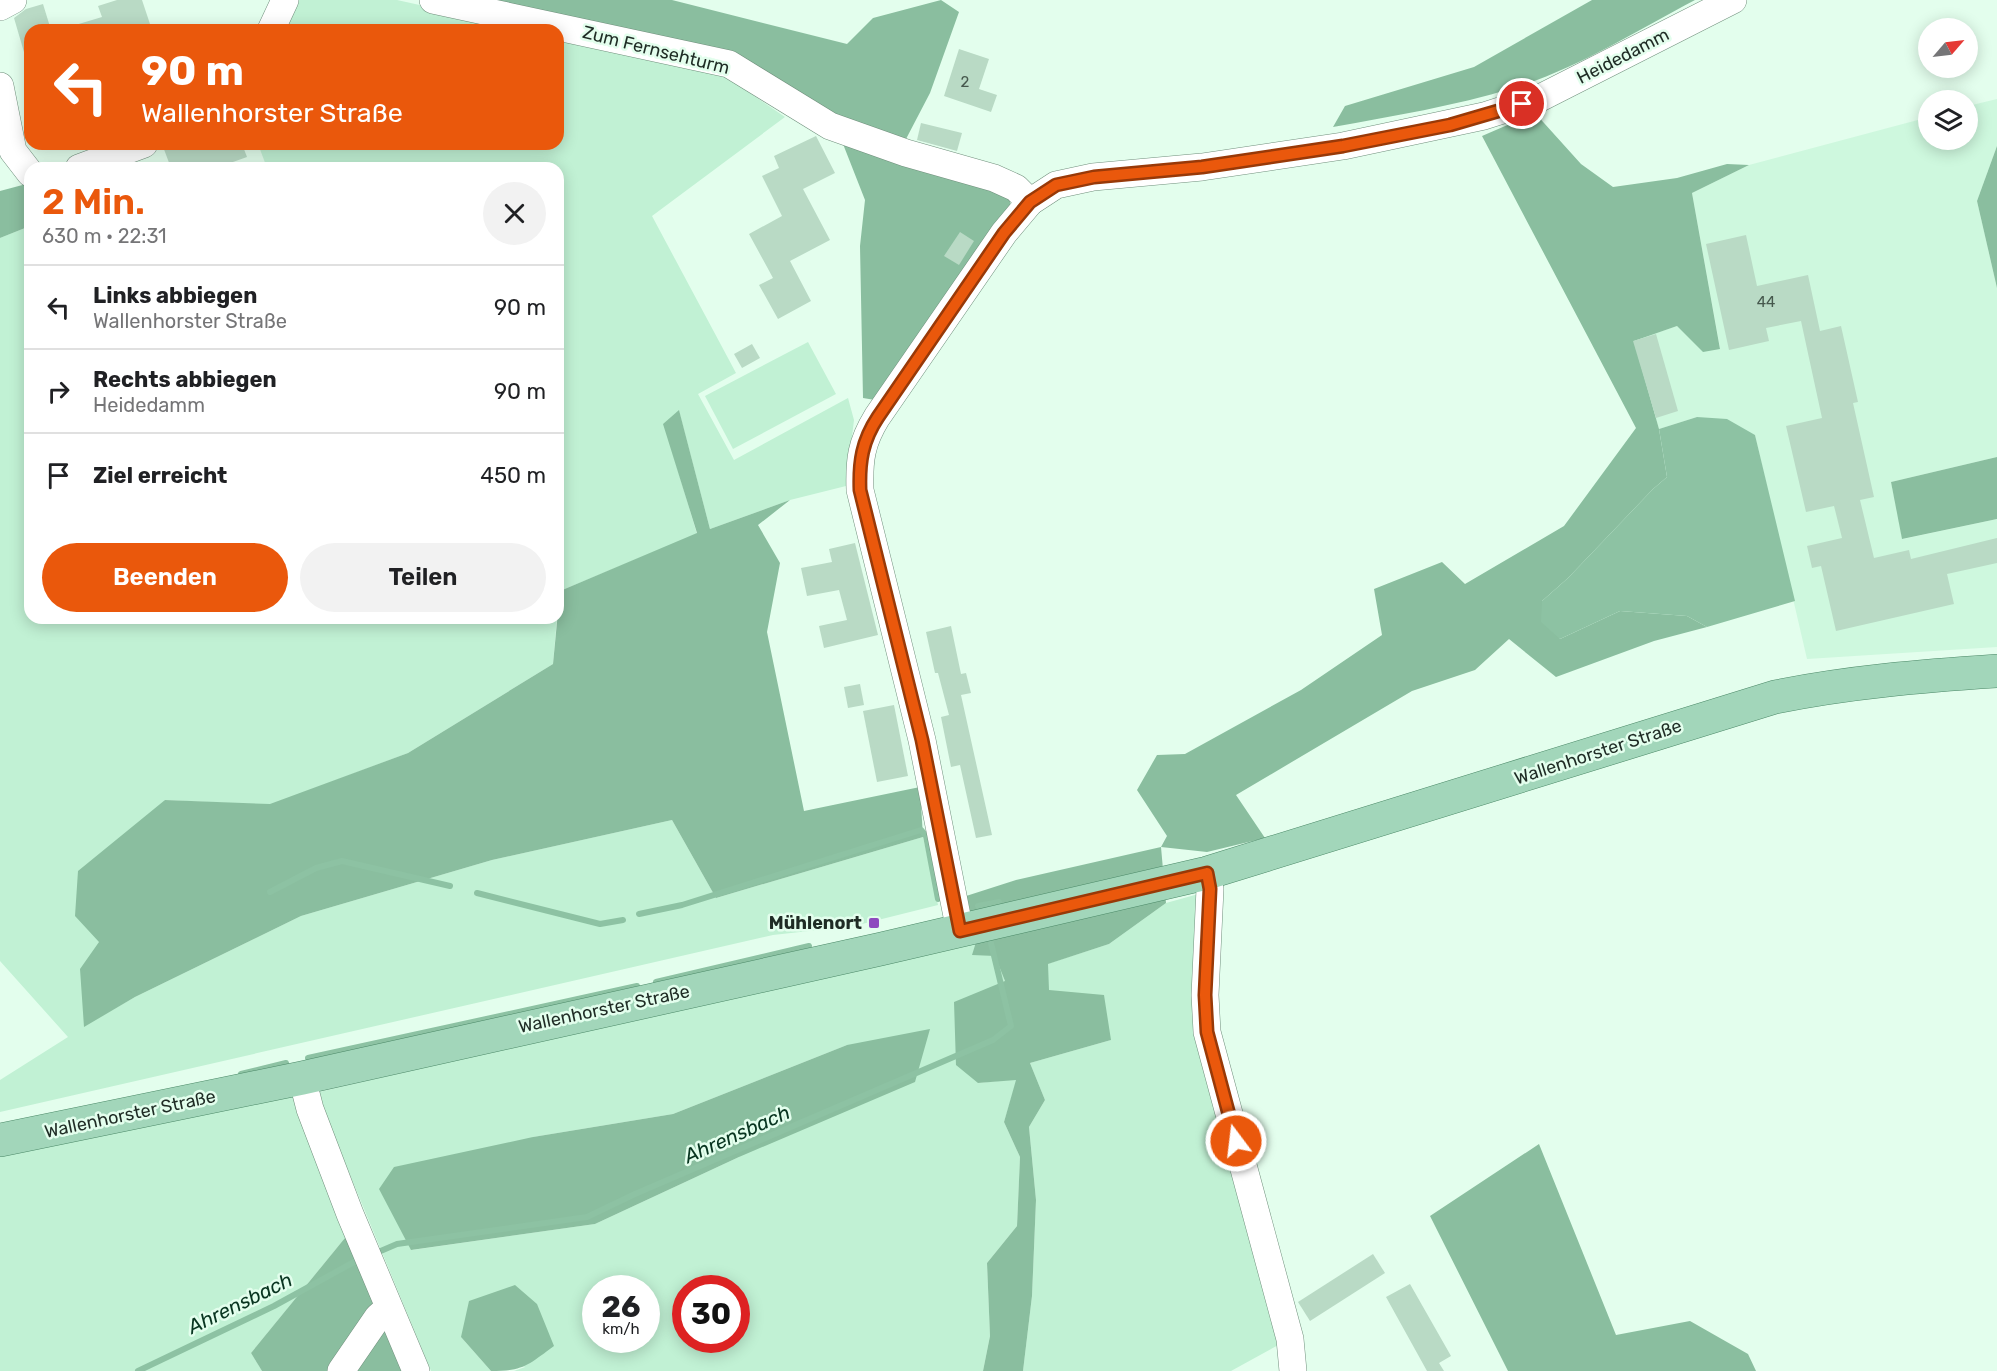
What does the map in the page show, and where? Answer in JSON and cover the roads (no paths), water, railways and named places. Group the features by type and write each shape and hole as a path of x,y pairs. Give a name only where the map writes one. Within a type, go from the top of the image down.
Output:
{"main road":[{"name":"Wallenhorster Straße","path":"0,1140 302,1078 957,918 1207,873 1775,697 1830,686 1885,679 1997,671"}],"street":[{"path":"0,7 13,0"},
{"path":"274,24 285,0"},
{"name":"Zum Fernsehturm","path":"433,0 544,24"},
{"name":"Heidedamm","path":"957,918 922,740 860,490 859,459 868,432 1004,233 1030,202 1056,185 1094,177 1202,167 1343,146 1485,116 1540,98 1733,0"},
{"name":"Zum Fernsehturm","path":"564,28 729,64 830,126 906,153 994,178 1016,188 1030,202"},
{"path":"0,86 13,151 24,165"},
{"path":"94,162 128,150"},
{"path":"1207,873 1210,889 1205,995 1207,1032 1290,1339 1293,1371"},
{"path":"302,1078 318,1130 388,1308 416,1371"},
{"path":"341,1371 378,1317 388,1308"}],"waterway":[{"path":"639,914 682,905 921,830 926,836 938,899"},
{"path":"270,892 316,868 342,861 450,886"},
{"path":"477,893 600,924 623,920"},
{"name":"Ahrensbach","path":"978,906 999,902"},
{"name":"Ahrensbach","path":"376,1253 397,1244 587,1217 635,1194 993,1040 1011,1026 990,939"},
{"path":"656,982 809,946"},
{"path":"308,1058 637,986"},
{"path":"241,1074 286,1063"},
{"name":"Ahrensbach","path":"138,1371 274,1306 354,1262"}],"place":[{"name":"Mühlenort","path":"874,923"}]}
